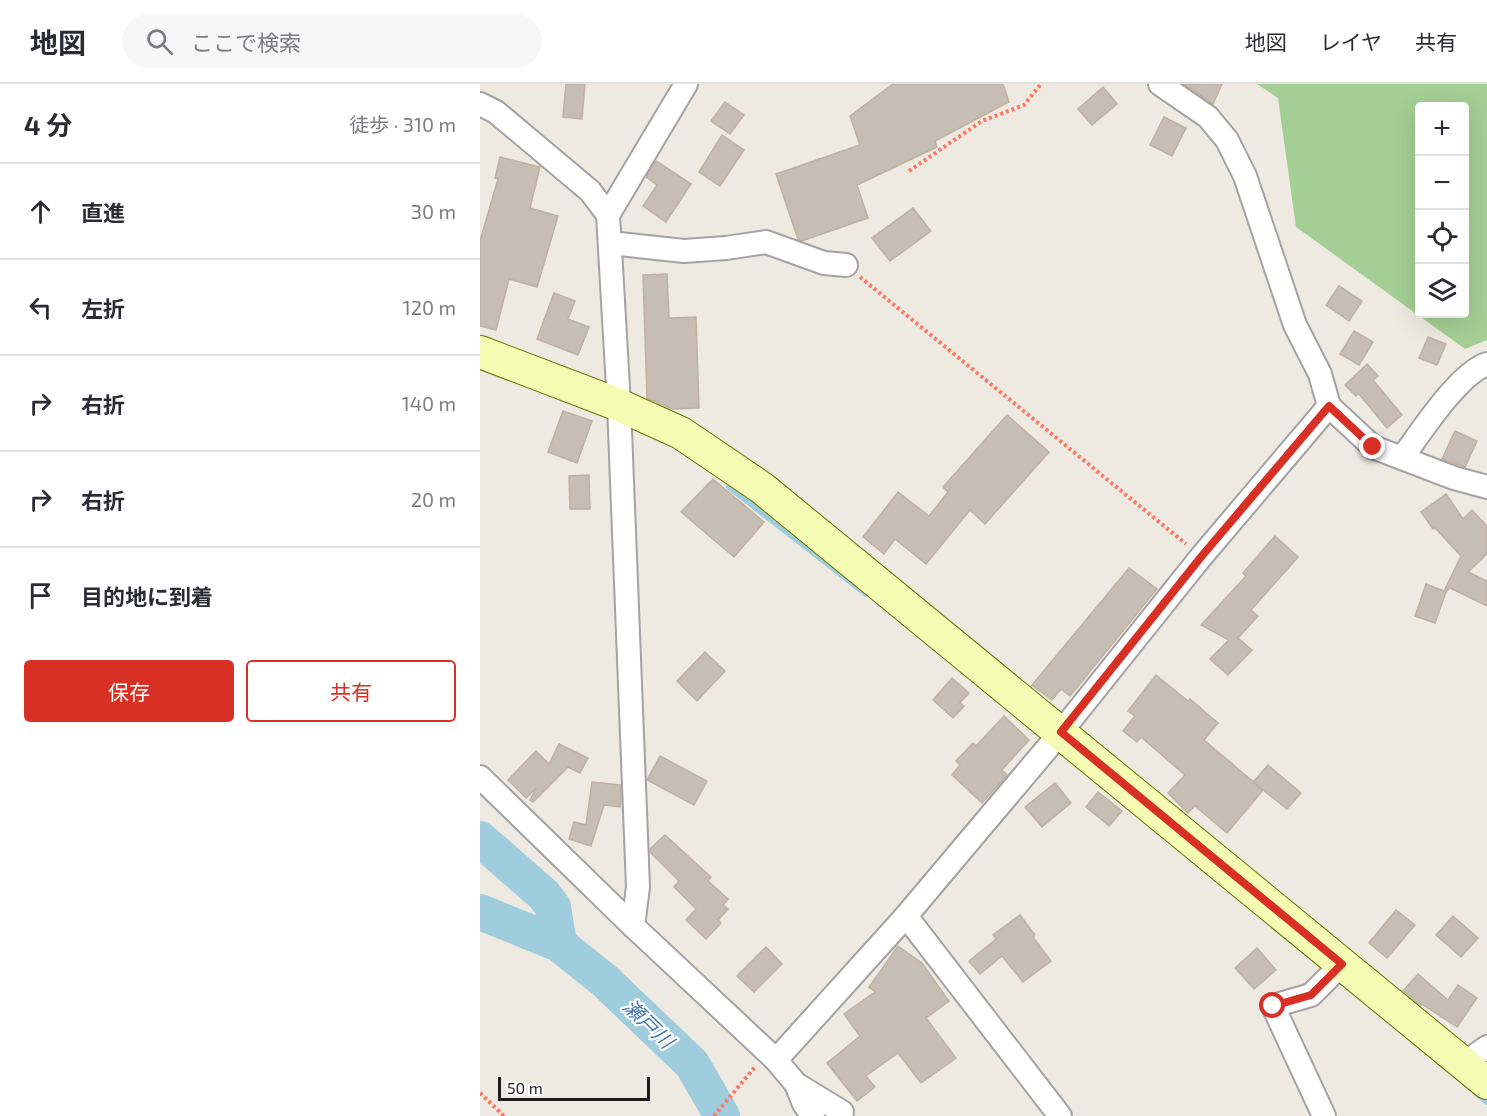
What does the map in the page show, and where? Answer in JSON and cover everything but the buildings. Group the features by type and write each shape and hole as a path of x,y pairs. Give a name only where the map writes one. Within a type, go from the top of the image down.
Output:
{"street":[{"path":"608,215 686,84"},
{"path":"1160,84 1208,117 1227,141 1245,176 1295,325 1320,374 1329,406 1373,447 1454,478 1487,487"},
{"path":"480,104 496,112 590,191 608,215 619,405 638,887 633,926"},
{"path":"610,243 684,251 766,242 824,263 846,265"},
{"path":"480,352 619,405 681,433 762,488 1342,964 1479,1065"},
{"path":"1401,458 1460,382 1487,364"},
{"path":"768,1061 906,916 1061,732 1201,557 1329,406"},
{"path":"480,777 768,1061 796,1084 842,1112"},
{"path":"906,916 1060,1116"},
{"path":"1324,1116 1273,1006 1311,995 1342,964"},
{"path":"796,1084 804,1104 813,1116"}],"path":[{"path":"909,171 982,121 1024,105 1041,84"},
{"path":"846,265 1201,557"},
{"path":"714,1116 768,1061"},
{"path":"480,1093 504,1116"}],"green space":[{"path":"1257,84 1487,84 1487,340 1465,349 1422,318 1469,318 1469,102 1415,102 1415,313 1296,227 1278,98"}],"waterway":[{"path":"729,487 866,594"},
{"name":"瀬戸川","path":"480,839 544,895 553,907 559,944"},
{"name":"瀬戸川","path":"480,912 559,944 605,981 692,1064 722,1116"},
{"path":"1475,1092 1487,1102"}],"route":[{"path":"1273,1006 1311,995 1342,964 1061,732 1201,557 1329,406 1373,447"}]}
